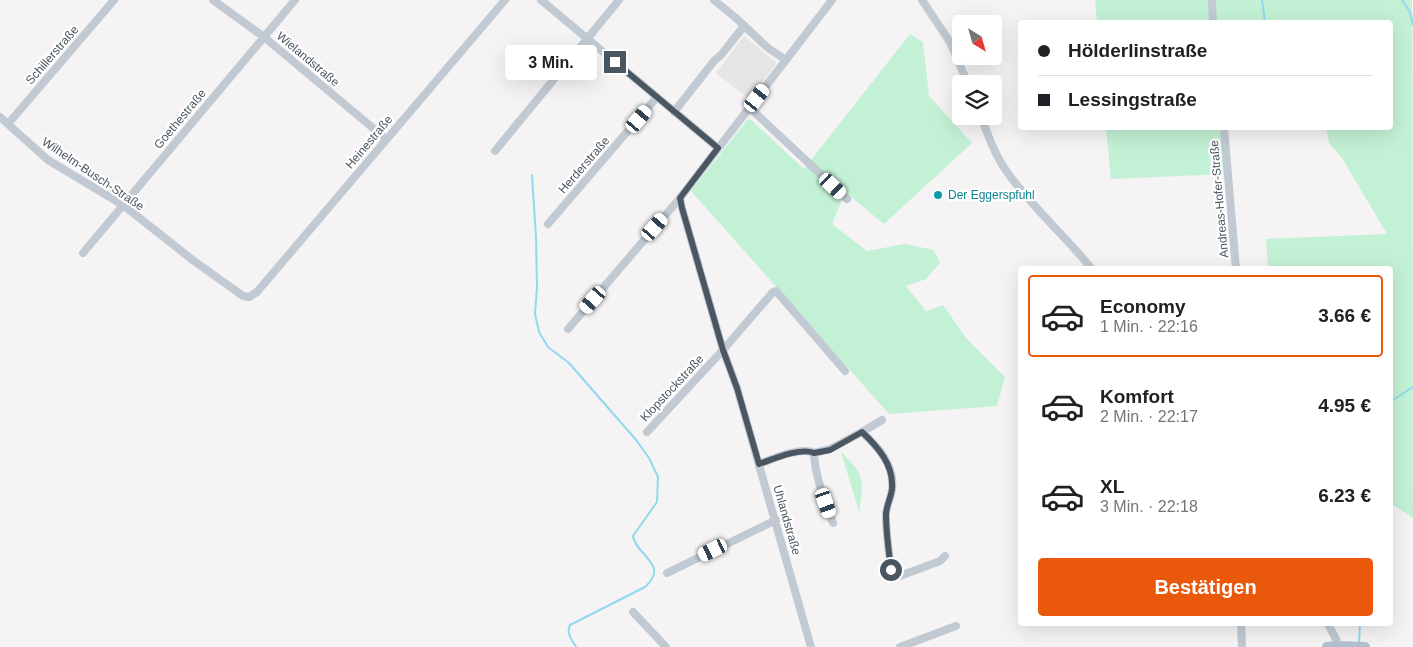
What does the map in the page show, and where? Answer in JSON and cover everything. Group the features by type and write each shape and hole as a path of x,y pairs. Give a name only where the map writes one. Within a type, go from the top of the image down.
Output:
{"main road":[{"path":"1332,646 1360,647"}],"street":[{"name":"Schillerstraße","path":"8,124 114,0"},
{"name":"Wielandstraße","path":"214,0 264,37 386,139"},
{"name":"Goethestraße","path":"83,253 295,0"},
{"name":"Heinestraße","path":"249,297 256,292 506,0"},
{"path":"541,0 718,148"},
{"path":"495,151 619,0"},
{"path":"714,0 768,48 786,60"},
{"path":"568,329 680,198 832,0"},
{"path":"922,0 950,42 964,75"},
{"path":"1212,0 1213,20"},
{"path":"674,112 744,26"},
{"name":"Herderstraße","path":"548,224 657,97"},
{"path":"750,108 847,199"},
{"name":"Wilhelm-Busch-Straße","path":"0,118 54,163 122,205 194,261 243,296 249,297"},
{"path":"984,125 993,147 1007,172 1089,266"},
{"name":"Andreas-Hofer-Straße","path":"1224,130 1236,266"},
{"name":"Uhlandstraße","path":"680,198 723,350 737,388 776,520 811,647"},
{"name":"Klopstockstraße","path":"647,432 723,350 773,292 776,291 845,371"},
{"path":"759,464 808,450 814,453 830,450 882,420"},
{"path":"862,432 877,446 883,455 891,476 892,490 886,514 891,570 895,576 900,576 940,561 945,556"},
{"path":"814,453 814,462 833,523"},
{"path":"667,573 776,520"},
{"path":"633,612 666,647"},
{"path":"900,647 956,626"},
{"path":"1241,626 1242,647"},
{"path":"1329,626 1336,638 1332,646"}],"shaded area":[{"path":"744,36 777,63 749,99 716,73"}],"green space":[{"path":"1095,0 1412,0 1413,518 1393,505 1393,266 1268,266 1266,239 1387,234 1342,158 1329,143 1326,130 1393,130 1393,20 1097,20"},
{"path":"910,34 923,42 929,96 952,121 952,125 956,125 972,143 884,224 845,192 832,224 867,251 905,244 934,250 940,263 926,279 906,286 926,311 943,305 967,339 1005,377 997,406 889,414 691,191 749,118 804,169"},
{"path":"1106,130 1220,130 1225,174 1111,179"},
{"path":"841,452 855,467 861,479 862,492 859,512"}],"waterway":[{"path":"1262,0 1265,20"},
{"path":"1402,0 1410,12 1413,25"},
{"path":"532,175 536,237 537,288 535,314 539,332 548,347 569,363 637,441 649,458 658,477 657,502 633,536 635,543 653,566 652,579 645,587 570,625 569,634 576,647"},
{"path":"1393,400 1413,387"},
{"path":"1359,642 1360,626"}],"place":[{"name":"Der Eggerspfuhl","path":"938,195"}],"route":[{"path":"615,62 718,148 680,198 723,350 737,388 759,464 808,450 814,453 830,450 862,432 877,446 883,455 891,476 892,490 886,514 891,570"}]}
